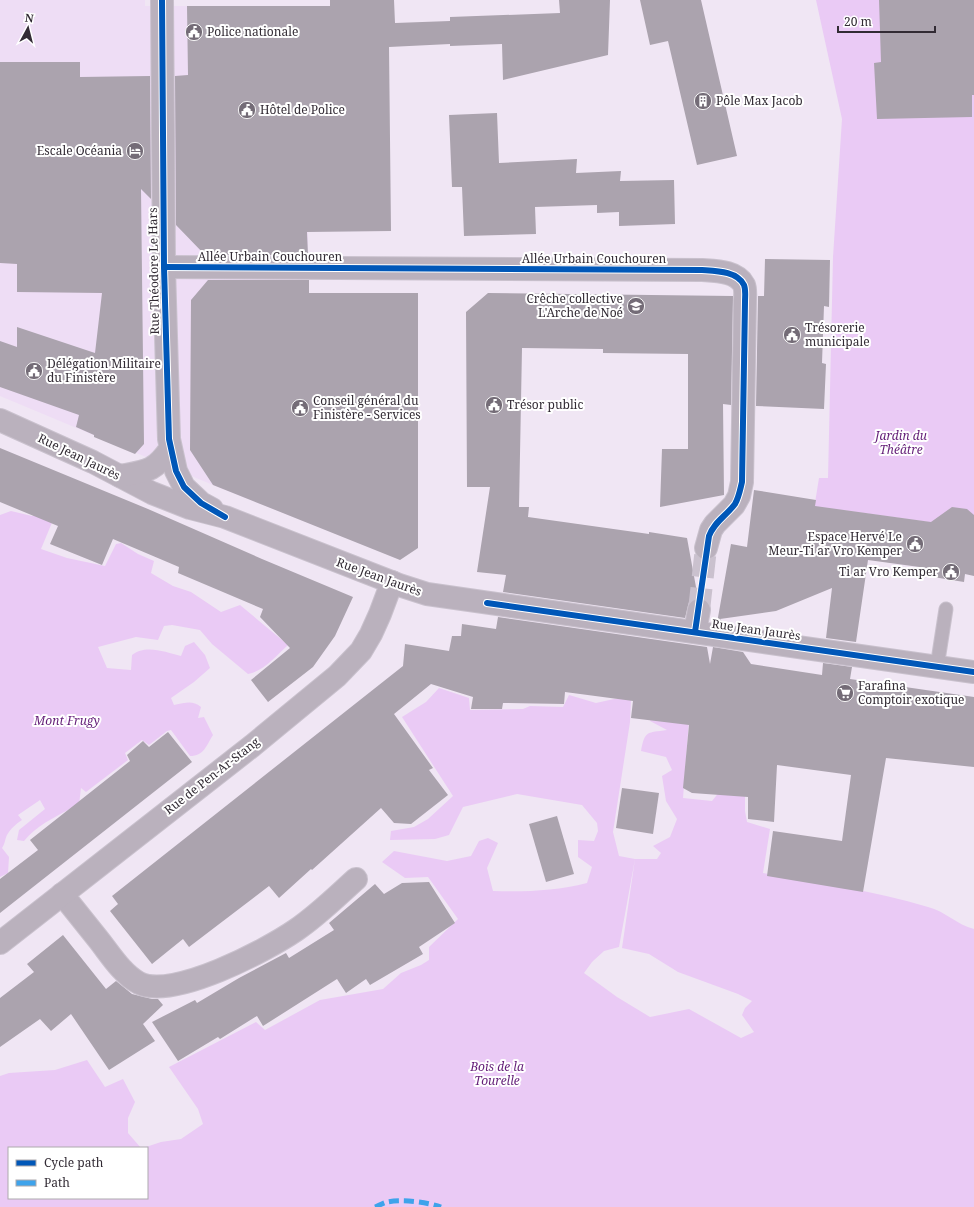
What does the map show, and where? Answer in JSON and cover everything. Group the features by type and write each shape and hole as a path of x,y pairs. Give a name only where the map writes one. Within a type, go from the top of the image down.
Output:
{"street":[{"name":"Rue Théodore Le Hars","path":"162,0 164,267 167,396 170,448 176,471 184,487 202,503 225,517"},
{"name":"Allée Urbain Couchouren","path":"164,267 702,270 717,271 737,277 744,285 746,302 742,482 739,496 734,505 711,530 706,548"},
{"name":"Rue Jean Jaurès","path":"0,420 60,446 152,493 183,506 225,517 392,582 427,594 974,672"},
{"path":"120,476 152,468 162,460 170,448"},
{"name":"Rue de Pen-Ar-Stang","path":"0,943 252,746 337,676 361,650 371,634 392,582"},
{"path":"695,632 699,610"},
{"path":"62,894 128,975 140,984 156,987 185,983 262,951 309,921 356,879"}],"lane":[{"path":"937,667 946,609"}],"shaded area":[{"path":"0,0 145,0 145,6 304,6 308,247 300,293 321,528 213,485 0,396"}],"green space":[{"name":"Jardin du Théâtre","path":"816,0 974,0 974,515 943,524 841,510 814,509 819,478 828,478 833,257 842,119"},
{"name":"Mont Frugy","path":"43,510 56,513 41,549 67,558 105,566 116,544 121,543 138,554 154,561 151,573 173,586 191,592 221,612 240,605 288,645 265,666 248,674 212,644 200,630 172,625 164,626 158,640 136,637 98,647 107,668 131,670 132,655 137,652 149,649 181,656 185,646 194,642 205,655 210,668 194,682 171,698 174,705 195,703 201,707 198,718 204,717 213,735 202,752 195,756 190,756 171,730 167,731 149,745 142,740 125,753 128,760 86,792 81,788 78,813 70,809 39,827 24,841 17,840 19,830 45,809 40,800 18,815 22,820 10,830 7,835 2,848 9,857 8,873 0,877 0,515 11,511 32,516"},
{"name":"Bois de la Tourelle","path":"439,688 469,698 470,710 523,709 530,706 563,707 569,695 596,703 614,699 631,699 630,722 613,832 619,856 635,859 657,859 661,853 653,846 670,837 677,819 666,801 662,776 672,770 666,757 641,751 644,739 648,734 651,732 667,730 650,721 655,708 690,707 683,798 712,801 745,760 745,811 747,822 770,829 763,873 908,901 934,909 974,929 974,1207 0,1207 0,1076 9,1073 55,1070 87,1060 105,1087 123,1079 135,1102 128,1118 128,1133 140,1147 8,1147 8,1199 148,1199 148,1147 146,1147 161,1142 181,1139 203,1124 198,1109 169,1067 256,1022 265,1030 320,1000 383,989 401,973 429,960 429,947 458,919 428,877 405,878 382,862 394,851 447,861 471,856 479,841 488,838 498,843 487,868 493,891 564,888 587,883 592,867 578,857 578,840 594,841 598,831 597,823 582,805 517,794 463,807 449,835 435,839 390,840 391,831 414,827 428,819 453,796 402,717 426,702","holes":["635,859 622,948 649,954 678,972 738,994 752,1001 745,1008 742,1015 754,1032 741,1038 689,1009 650,1017 617,997 584,973 592,962 604,951 619,947"]}],"building":[{"path":"330,0 394,0 395,23 450,21 450,17 560,13 559,0 610,0 608,55 503,80 502,44 450,46 450,44 389,47 391,231 307,232 308,255 205,255 176,225 175,76 188,75 187,6 330,6"},
{"name":"Pôle Max Jacob","path":"640,0 701,0 737,156 697,165 668,41 650,45"},
{"path":"879,0 974,0 974,95 972,95 972,117 877,119 874,63 881,62"},
{"path":"0,62 80,62 80,77 150,76 151,199 141,189 144,444 135,454 94,437 94,435 76,427 79,415 0,387 0,341 17,347 17,327 95,353 102,293 17,292 17,264 0,263"},
{"path":"497,113 499,163 577,159 576,173 621,171 620,181 674,180 675,224 619,226 619,212 597,213 597,205 535,207 536,234 464,236 462,187 452,187 449,115"},
{"name":"Trésorerie municipale","path":"765,259 830,260 829,307 824,306 822,363 826,364 824,409 756,406 758,296 764,296"},
{"path":"208,280 309,280 309,293 418,293 418,548 400,560 213,485 190,450 191,300"},
{"path":"488,293 733,296 731,405 723,404 724,495 660,507 662,449 688,449 688,354 603,353 603,349 522,348 519,507 529,507 528,517 687,538 698,598 694,598 689,602 685,618 503,592 506,575 477,572 490,487 467,487 466,312"},
{"path":"0,448 148,509 353,597 335,636 313,667 268,702 251,680 290,648 260,617 263,609 178,573 179,567 113,539 102,565 50,544 58,526 0,502"},
{"path":"754,490 816,500 815,506 931,522 952,507 967,509 974,515 974,576 965,574 964,582 933,577 934,569 868,560 856,642 826,638 832,588 776,611 720,619 724,624 717,623 731,544 747,547"},
{"path":"498,617 707,647 710,664 713,647 743,652 751,664 822,675 823,663 852,667 850,679 974,697 974,767 886,758 863,892 767,876 773,831 842,841 851,775 777,765 774,822 748,819 748,797 692,793 683,788 689,725 631,718 633,701 565,692 564,704 503,703 502,709 471,709 473,697 431,684 394,714 433,768 429,770 448,795 411,824 394,823 381,808 279,898 269,886 189,947 183,939 152,964 110,911 118,904 112,896 403,666 405,644 449,651 452,636 461,636 462,624 496,629"},
{"path":"168,732 192,762 0,913 0,879 38,850 30,840 130,761 127,755 143,741 149,747"},
{"path":"622,788 659,793 653,834 616,828"},
{"path":"557,816 574,874 546,882 529,824"},
{"path":"429,882 455,923 419,947 423,954 370,985 366,979 346,993 337,979 263,1026 257,1016 220,1039 218,1037 178,1061 152,1022 195,1000 197,1003 239,978 286,953 289,958 334,930 329,923 375,884 384,894 402,883"},
{"path":"63,935 106,989 116,981 132,994 158,999 163,1005 143,1024 155,1041 109,1070 71,1014 51,1031 40,1019 0,1047 0,998 34,972 27,964"}],"tunnel":[{"path":"699,610 706,548"}],"marked path":[{"path":"375,1207 387,1202 400,1201 422,1202 441,1207"}],"cycle path":[{"path":"162,0 164,267 169,439 176,471 184,487 201,503 225,517"},
{"path":"164,267 702,270 731,274 741,280 745,291 742,482 735,504 717,523 709,536 695,632"},
{"path":"487,603 974,672"}],"place":[{"name":"Police nationale","path":"194,32"},
{"name":"Pôle Max Jacob","path":"703,101"},
{"name":"Hôtel de Police","path":"247,110"},
{"name":"Escale Océania","path":"135,151"},
{"name":"Crêche collective L'Arche de Noé","path":"636,306"},
{"name":"Trésorerie municipale","path":"792,335"},
{"name":"Délégation Militaire du Finistère","path":"34,371"},
{"name":"Trésor public","path":"494,405"},
{"name":"Conseil général du Finistère - Services","path":"300,408"},
{"name":"Espace Hervé Le Meur-Ti ar Vro Kemper","path":"915,544"},
{"name":"Ti ar Vro Kemper","path":"951,572"},
{"name":"Farafina Comptoir exotique","path":"845,693"}]}
